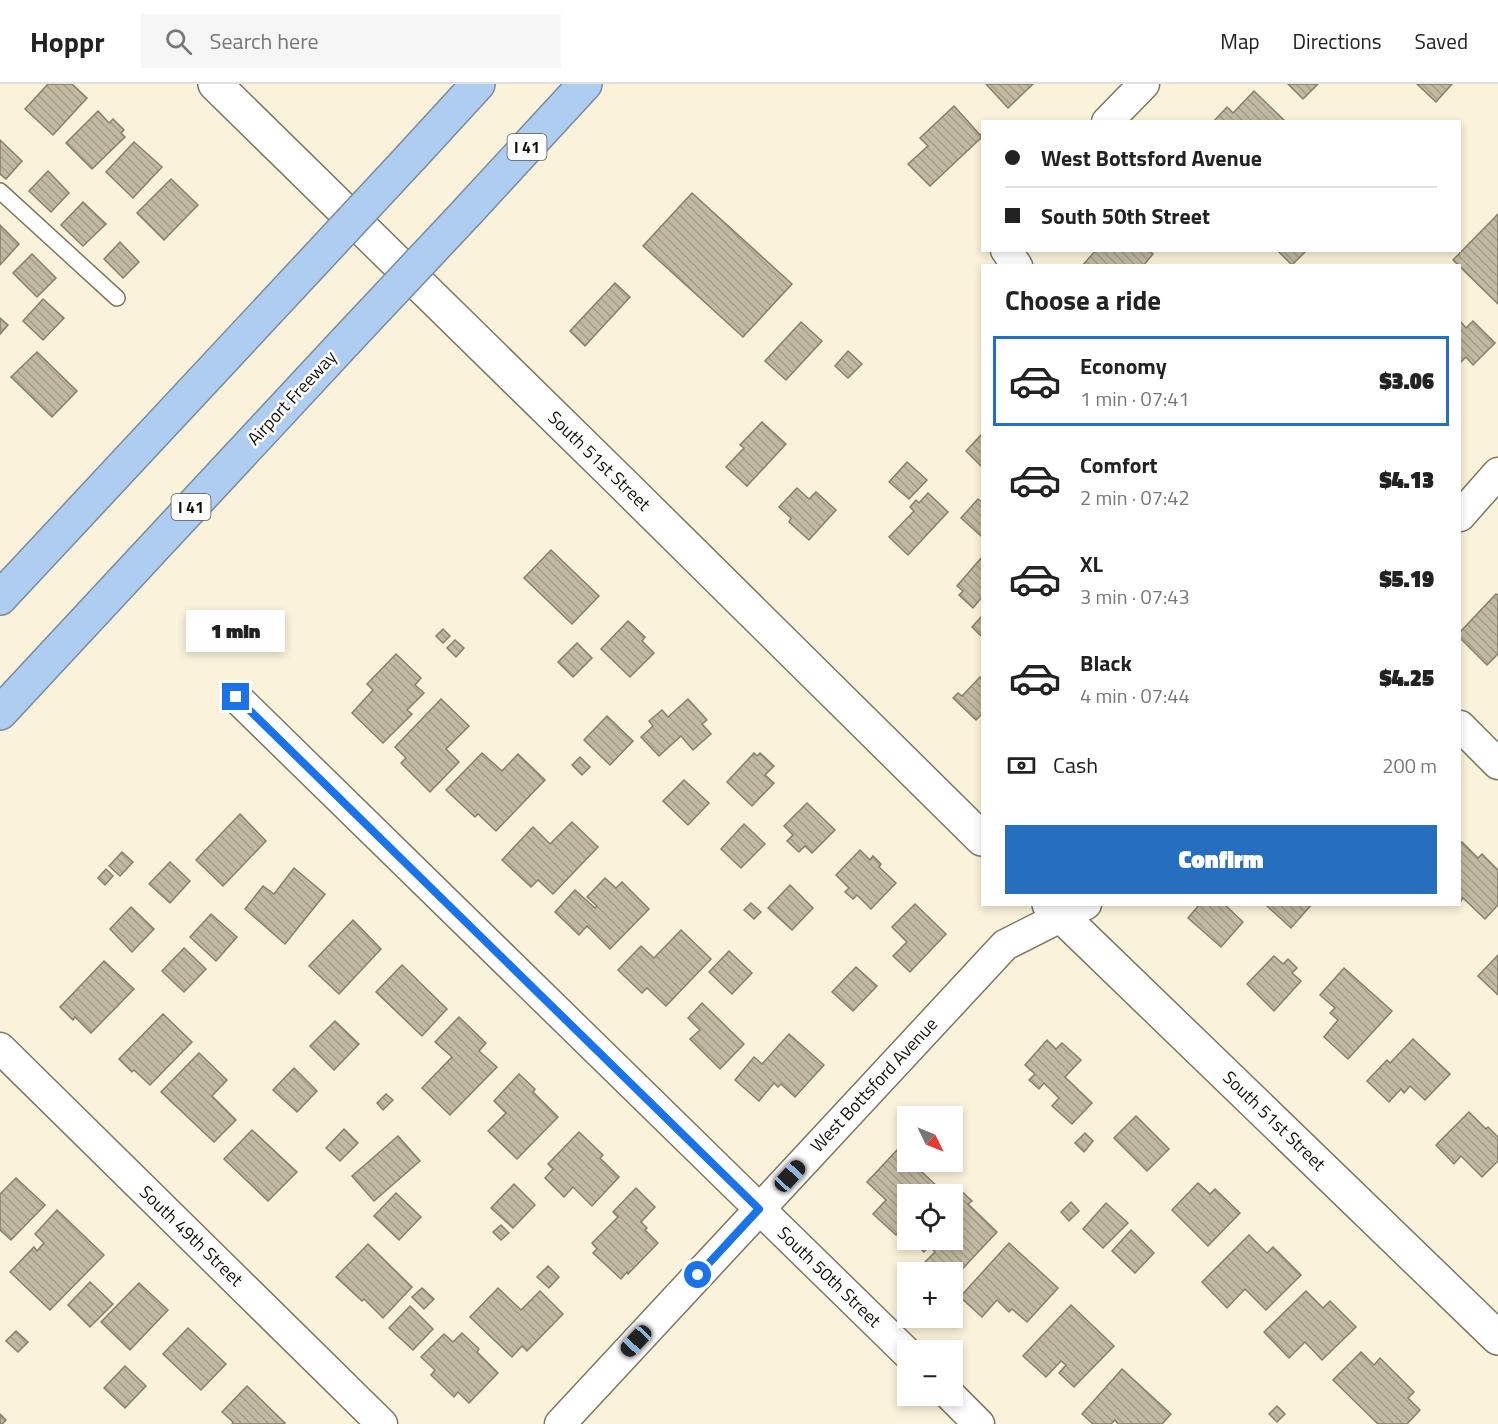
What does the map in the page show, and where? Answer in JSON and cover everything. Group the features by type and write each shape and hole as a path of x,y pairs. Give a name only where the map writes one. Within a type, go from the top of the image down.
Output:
{"highway":[{"path":"0,598 478,84"},
{"name":"Airport Freeway","path":"0,713 585,84"}],"street":[{"name":"South 51st Street","path":"215,84 981,838"},
{"path":"1109,120 1144,84"},
{"path":"1461,515 1498,473"},
{"name":"South 50th Street","path":"236,697 897,1343"},
{"path":"1461,727 1498,765"},
{"name":"South 51st Street","path":"1066,908 1498,1338"},
{"name":"West Bottsford Avenue","path":"560,1424 1005,945 1066,908"},
{"name":"South 49th Street","path":"0,1048 382,1424"},
{"path":"961,1406 979,1424"}],"lane":[{"path":"0,191 117,298"}],"building":[{"path":"48,84 72,84 87,98 53,135 25,109"},
{"path":"986,84 1033,84 1008,108"},
{"path":"1288,84 1318,84 1303,99"},
{"path":"1417,84 1452,84 1436,102"},
{"path":"1254,91 1284,120 1215,120 1227,107 1233,113"},
{"path":"954,106 981,136 930,186 908,164 928,146 920,138"},
{"path":"98,111 109,123 113,119 124,130 121,133 125,137 92,169 66,143"},
{"path":"0,140 22,161 6,179 0,174"},
{"path":"134,142 162,167 133,198 106,172"},
{"path":"48,171 69,193 51,212 29,191"},
{"path":"171,179 198,205 164,240 137,213"},
{"path":"692,193 792,284 743,337 643,246"},
{"path":"83,202 106,224 83,246 61,225"},
{"path":"1498,214 1498,304 1461,268 1461,264 1453,260"},
{"path":"0,225 19,244 0,265"},
{"path":"120,242 139,262 123,278 104,259"},
{"path":"1094,252 1151,252 1153,254 1145,264 1084,264"},
{"path":"1279,252 1305,252 1293,264"},
{"path":"32,254 56,278 37,297 13,273"},
{"path":"615,283 630,297 585,346 570,331"},
{"path":"43,299 64,318 43,340 23,321"},
{"path":"0,318 8,325 0,334"},
{"path":"1473,321 1495,343 1473,365 1466,357 1461,362 1461,322 1466,328"},
{"path":"801,322 822,341 786,380 765,361"},
{"path":"848,351 862,364 848,378 835,366"},
{"path":"37,352 77,391 52,417 11,377"},
{"path":"762,422 786,444 747,486 726,467 744,448 740,445"},
{"path":"981,435 981,466 966,451"},
{"path":"907,462 927,480 909,499 889,482"},
{"path":"797,488 809,499 816,492 836,510 809,540 789,522 791,518 779,507"},
{"path":"928,493 948,512 908,555 889,537 914,511 910,507 916,500 919,503"},
{"path":"978,499 981,501 981,536 961,518"},
{"path":"551,550 599,596 572,624 524,578"},
{"path":"981,558 981,598 973,608 959,595 963,591 957,586"},
{"path":"1496,594 1498,595 1498,654 1487,665 1461,639 1461,631"},
{"path":"981,617 981,636 972,627"},
{"path":"628,621 645,637 642,641 654,653 630,677 601,649"},
{"path":"443,629 450,636 443,643 436,636"},
{"path":"455,640 464,648 456,657 447,648"},
{"path":"577,643 592,658 573,677 558,662"},
{"path":"396,654 421,678 415,685 424,693 407,710 412,714 383,743 352,713 373,690 367,684"},
{"path":"981,678 981,715 976,720 953,698 958,693 962,696"},
{"path":"441,699 469,726 446,749 459,762 430,792 401,763 406,758 395,747"},
{"path":"688,699 707,720 702,724 711,734 693,750 681,736 659,756 641,737 653,726 649,721 662,710 668,717"},
{"path":"607,716 633,741 610,765 584,740"},
{"path":"482,753 502,771 518,754 545,780 496,831 478,814 475,817 446,790"},
{"path":"754,753 757,756 760,753 774,766 765,775 774,783 752,806 727,782"},
{"path":"580,757 590,767 582,775 572,765"},
{"path":"684,780 709,803 688,825 663,801"},
{"path":"807,803 835,830 812,853 805,846 799,852 787,841 793,835 784,826"},
{"path":"240,814 266,841 223,886 196,860"},
{"path":"572,822 598,847 553,894 538,880 531,887 502,860 533,827 550,844"},
{"path":"744,824 765,844 741,868 721,849"},
{"path":"1462,842 1478,858 1482,854 1498,870 1498,905 1485,919 1463,898 1461,901"},
{"path":"860,850 870,860 873,856 881,864 879,867 896,883 871,909 857,895 853,899 845,892 849,888 836,875"},
{"path":"122,852 133,862 120,876 109,866"},
{"path":"170,862 190,881 170,903 149,884"},
{"path":"294,868 325,894 285,944 245,909 263,886 274,894"},
{"path":"106,869 113,876 105,885 98,878"},
{"path":"605,878 616,888 622,882 649,909 610,949 587,926 579,935 555,912 575,890 595,908 597,906 587,897"},
{"path":"790,885 813,908 792,930 768,908"},
{"path":"751,903 761,912 754,919 744,910"},
{"path":"915,904 946,934 910,972 893,956 907,942 892,927"},
{"path":"1198,906 1226,906 1243,922 1221,947 1188,918"},
{"path":"1267,906 1310,906 1291,928"},
{"path":"131,907 154,929 132,952 110,929"},
{"path":"211,914 237,937 216,961 190,937"},
{"path":"353,920 381,949 339,994 309,966"},
{"path":"681,930 711,959 666,1006 647,988 642,993 618,970 641,946 654,958"},
{"path":"184,948 206,969 184,992 162,971"},
{"path":"729,951 752,973 732,994 709,972"},
{"path":"1498,955 1498,995 1478,976"},
{"path":"1274,956 1283,964 1288,959 1297,968 1292,973 1301,981 1274,1011 1247,984"},
{"path":"104,961 134,989 91,1033 75,1017 73,1020 60,1007"},
{"path":"402,965 447,1009 422,1036 376,992"},
{"path":"856,967 877,986 853,1011 832,992"},
{"path":"1344,968 1392,1011 1348,1059 1324,1037 1338,1020 1330,1013 1335,1008 1320,995"},
{"path":"702,1003 744,1044 720,1069 690,1039 700,1030 688,1018"},
{"path":"163,1014 192,1042 150,1085 119,1059"},
{"path":"459,1017 486,1043 479,1051 497,1067 450,1115 422,1088 452,1057 435,1042"},
{"path":"335,1021 359,1044 334,1070 310,1046"},
{"path":"789,1034 824,1065 795,1097 781,1084 778,1087 774,1083 759,1101 735,1080 754,1057 762,1064"},
{"path":"1413,1039 1450,1074 1425,1100 1410,1086 1404,1093 1401,1089 1389,1102 1367,1081 1387,1060 1390,1063"},
{"path":"1047,1040 1056,1049 1062,1043 1081,1060 1065,1077 1092,1103 1072,1124 1052,1106 1059,1098 1044,1083 1039,1089 1029,1080 1035,1074 1025,1065"},
{"path":"199,1053 227,1080 212,1096 236,1120 214,1142 161,1092"},
{"path":"294,1068 317,1091 297,1112 273,1090"},
{"path":"519,1074 558,1117 517,1159 488,1131 506,1113 494,1101"},
{"path":"386,1094 393,1100 383,1110 377,1103"},
{"path":"1469,1112 1498,1137 1498,1161 1482,1177 1461,1156 1454,1164 1436,1145"},
{"path":"1136,1116 1169,1149 1147,1171 1114,1138"},
{"path":"344,1129 358,1143 340,1161 326,1148"},
{"path":"252,1130 297,1172 268,1201 224,1159"},
{"path":"579,1132 603,1155 600,1158 619,1177 592,1206 573,1187 564,1197 545,1178 553,1169 548,1164"},
{"path":"1085,1133 1093,1141 1084,1152 1075,1143"},
{"path":"398,1136 420,1161 374,1201 352,1176"},
{"path":"897,1150 897,1172 922,1172 935,1184 897,1184 896,1235 873,1214 886,1200 867,1182"},
{"path":"16,1178 45,1205 11,1240 0,1230 0,1194"},
{"path":"1198,1183 1210,1194 1215,1189 1240,1213 1208,1246 1172,1210"},
{"path":"514,1184 535,1205 513,1228 491,1208"},
{"path":"636,1188 655,1207 641,1222 647,1228 645,1230 658,1243 621,1279 593,1253 597,1249 592,1243 618,1217 613,1212"},
{"path":"396,1193 421,1217 399,1240 374,1216"},
{"path":"963,1193 972,1201 968,1204 997,1232 963,1268 963,1262 925,1262 935,1252 933,1250 963,1250"},
{"path":"1071,1202 1079,1211 1069,1221 1061,1212"},
{"path":"1106,1203 1128,1223 1103,1248 1083,1229"},
{"path":"57,1210 104,1255 50,1310 10,1272 34,1247 37,1251 44,1243 35,1234"},
{"path":"501,1225 509,1233 501,1240 493,1232"},
{"path":"1131,1230 1154,1253 1135,1273 1112,1251"},
{"path":"1249,1235 1267,1253 1273,1247 1301,1275 1266,1310 1245,1289 1227,1308 1202,1282"},
{"path":"1009,1243 1058,1288 1027,1322 1012,1309 1009,1312 997,1300 982,1317 963,1300 963,1294"},
{"path":"368,1244 412,1287 383,1318 364,1299 362,1301 336,1277"},
{"path":"548,1266 559,1277 549,1288 537,1277"},
{"path":"90,1282 113,1304 90,1327 68,1305"},
{"path":"139,1283 168,1310 130,1350 101,1322"},
{"path":"422,1288 434,1299 424,1309 412,1297"},
{"path":"498,1288 521,1310 540,1291 563,1314 527,1351 522,1346 512,1357 470,1317"},
{"path":"1306,1291 1323,1308 1330,1301 1356,1327 1322,1360 1305,1342 1289,1358 1264,1332"},
{"path":"1071,1305 1114,1346 1074,1387 1059,1373 1066,1365 1061,1361 1046,1377 1023,1356"},
{"path":"410,1306 433,1329 413,1350 389,1328"},
{"path":"188,1328 226,1364 201,1390 163,1354"},
{"path":"16,1331 28,1342 18,1352 6,1341"},
{"path":"462,1333 479,1349 477,1352 498,1373 469,1403 458,1392 454,1397 431,1375 435,1370 421,1357 444,1334 453,1342"},
{"path":"1361,1352 1374,1365 1380,1358 1414,1392 1408,1398 1420,1410 1407,1424 1378,1424 1333,1380"},
{"path":"125,1366 146,1386 125,1408 104,1388"},
{"path":"1122,1369 1171,1414 1162,1424 1118,1424 1115,1420 1111,1424 1093,1424 1082,1414"},
{"path":"247,1386 285,1423 232,1424 233,1422 222,1412"},
{"path":"1277,1406 1285,1414 1277,1422 1269,1414"},
{"path":"0,1414 6,1420 2,1424 0,1424"}],"route":[{"path":"236,697 759,1209 698,1275"}]}
